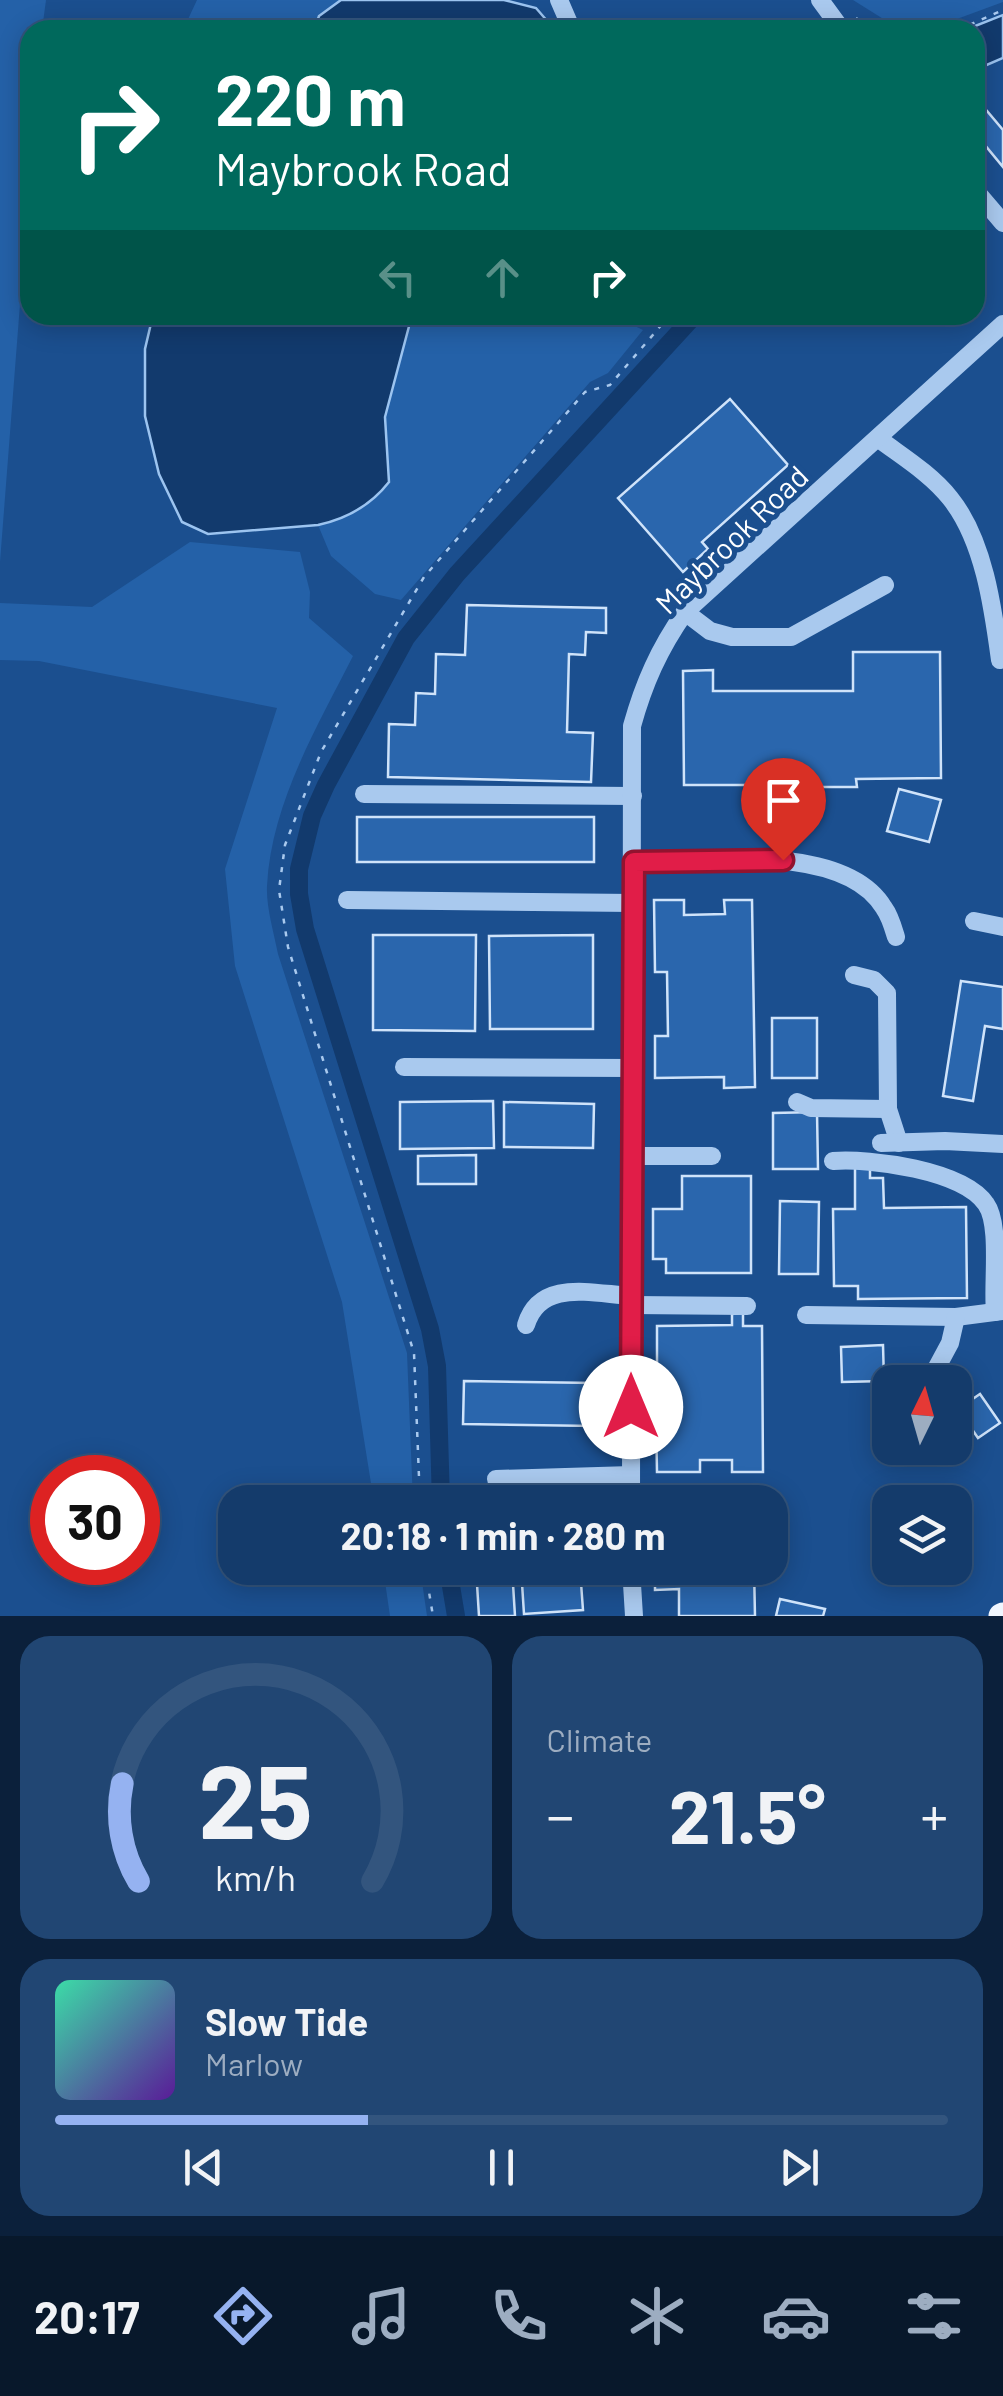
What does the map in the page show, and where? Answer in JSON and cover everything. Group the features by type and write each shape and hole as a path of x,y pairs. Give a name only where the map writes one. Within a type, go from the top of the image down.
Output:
{"street":[{"path":"985,202 1003,223"},
{"name":"Maybrook Road","path":"631,1485 632,726 644,684 662,645 685,612 1003,324"},
{"path":"879,439 932,479 961,514 988,587 1000,660"},
{"path":"685,612 710,631 732,637 791,638 885,586"},
{"path":"364,794 633,796"},
{"path":"634,862 783,860 830,867 859,882 884,906 896,937"},
{"path":"346,900 634,902"},
{"path":"974,921 1003,927"},
{"path":"854,974 874,980 887,993 890,1143 1003,1144"},
{"path":"404,1067 632,1068"},
{"path":"797,1102 811,1108 888,1109"},
{"path":"632,1156 712,1156"},
{"path":"806,1314 956,1317 999,1312 994,1232 987,1204 961,1184 934,1174 862,1158 833,1160"},
{"path":"526,1325 541,1298 557,1292 747,1306"},
{"path":"938,1365 956,1317"},
{"path":"496,1478 575,1485"},
{"path":"632,1585 634,1616"}],"path":[{"path":"419,1485 414,1353 288,947 279,890 285,845 321,752 424,576 585,392 610,385 661,325"},
{"path":"428,1585 433,1616"}],"shaded area":[{"path":"0,0 46,0 43,20 20,20 20,304 0,562"},
{"path":"197,0 341,0 318,20 188,20"},
{"path":"341,0 504,0 536,8 546,20 318,20"},
{"path":"853,0 1003,0 954,20 885,20"},
{"path":"1003,15 1003,58 985,66 985,22"},
{"path":"151,325 409,325 385,417 389,482 357,510 318,525 208,534 182,522 159,474 145,416 145,349"},
{"path":"409,325 630,325 643,330 608,373 590,382 401,600 375,594 331,556 318,525 332,522 389,482 385,417"},
{"path":"190,542 300,552 310,592 309,618 353,656 286,796 270,855 267,894 278,954 407,1353 412,1485 371,1485 342,1302 235,966 225,869 277,708 39,661 0,660 0,603 92,607"},
{"path":"385,1585 422,1585 427,1616 390,1616"}],"building":[{"path":"985,109 1003,130 1003,167 985,145"},
{"path":"730,399 788,465 702,542 708,549 683,572 618,498"},
{"path":"467,605 606,608 606,633 586,632 585,655 569,654 567,732 593,733 591,782 388,777 389,724 415,725 416,693 435,694 436,654 465,655"},
{"path":"853,652 940,652 941,778 856,779 857,787 767,787 767,798 756,798 756,785 684,785 683,671 713,670 713,691 853,691"},
{"path":"899,789 941,800 929,842 887,831"},
{"path":"357,817 594,817 594,862 357,862"},
{"path":"654,900 684,900 684,915 725,914 724,900 752,900 755,1087 724,1088 724,1077 655,1078 655,1036 668,1036 667,972 655,972"},
{"path":"373,935 476,935 475,1031 373,1030"},
{"path":"593,935 593,1029 490,1029 489,936"},
{"path":"961,981 1003,987 1003,1029 985,1026 973,1101 943,1096"},
{"path":"772,1018 817,1018 817,1078 772,1078"},
{"path":"493,1101 494,1148 400,1149 400,1102"},
{"path":"504,1102 594,1104 593,1148 504,1147"},
{"path":"817,1112 818,1169 773,1169 773,1113"},
{"path":"476,1155 476,1184 418,1184 418,1156"},
{"path":"855,1168 870,1168 870,1178 883,1178 884,1208 966,1207 967,1298 858,1299 858,1286 834,1286 833,1209 855,1209"},
{"path":"682,1176 751,1176 751,1273 666,1273 666,1259 653,1259 653,1209 682,1209"},
{"path":"780,1201 819,1202 818,1274 779,1274"},
{"path":"743,1313 743,1326 762,1326 763,1472 732,1472 732,1460 700,1460 700,1472 657,1472 656,1418 670,1418 670,1384 657,1384 657,1326 732,1325 732,1314"},
{"path":"883,1345 884,1365 872,1365 872,1381 842,1382 841,1347"},
{"path":"464,1381 595,1383 595,1426 463,1424"},
{"path":"980,1394 1000,1423 978,1438 972,1429 972,1399"},
{"path":"477,1585 513,1585 515,1616 479,1616"},
{"path":"522,1585 581,1585 583,1610 524,1614"},
{"path":"655,1585 754,1585 755,1616 679,1616 679,1589 655,1590"},
{"path":"780,1599 825,1609 823,1616 776,1616"}],"waterway":[{"path":"440,1485 437,1366 430,1329 305,929 299,869 312,816 326,785 406,638 457,574 686,325"},
{"path":"451,1585 456,1616"}],"route":[{"path":"631,1407 634,862 783,860"}]}
